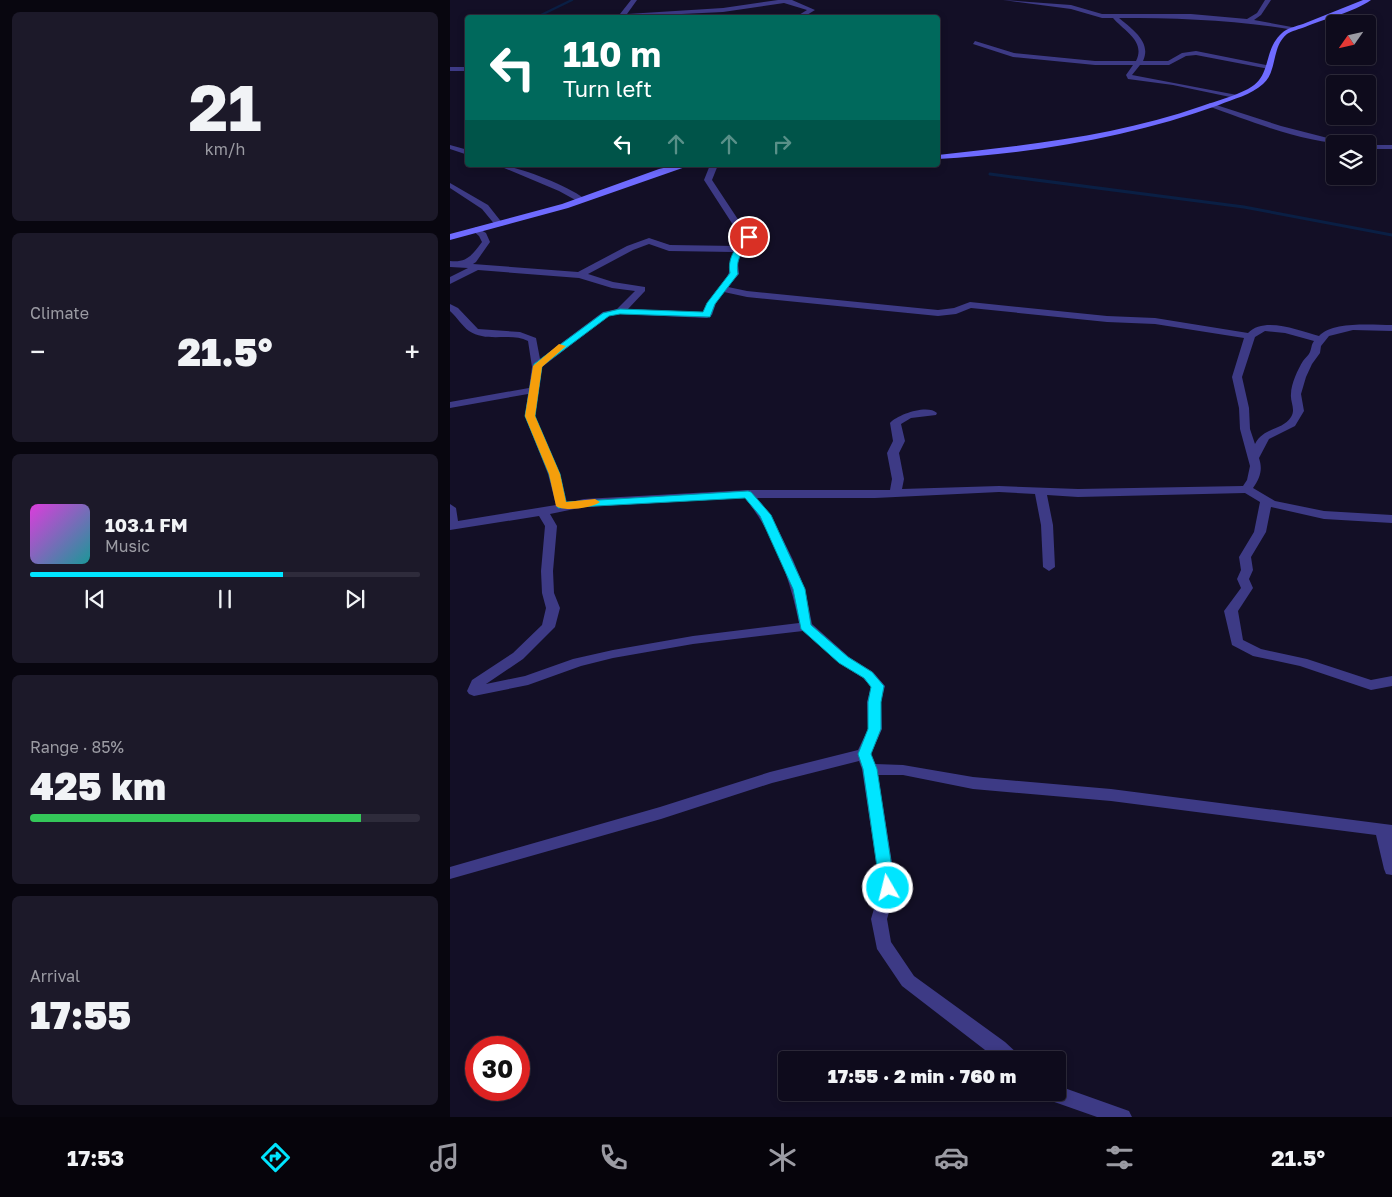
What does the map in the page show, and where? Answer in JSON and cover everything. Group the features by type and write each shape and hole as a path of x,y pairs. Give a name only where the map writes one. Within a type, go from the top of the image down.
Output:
{"street":[{"path":"623,15 629,11 634,0"},
{"path":"1006,0 1071,7 1102,16 1144,19 1174,16 1247,21 1294,28"},
{"path":"1247,21 1259,14 1268,0"},
{"path":"940,157 1000,151 1108,133 1171,118 1235,96 1251,90 1262,82 1269,67 1272,51 1285,33 1368,0"},
{"path":"639,15 723,10 787,1 812,10 803,15"},
{"path":"1117,17 1138,32 1142,57 1130,78 1173,83 1235,96"},
{"path":"975,43 1013,55 1095,63 1169,63 1184,54 1196,53 1269,67"},
{"path":"450,69 465,69"},
{"path":"1210,105 1279,128 1326,139"},
{"path":"1376,146 1392,147"},
{"path":"450,147 465,152"},
{"path":"506,167 562,189 582,200"},
{"path":"450,237 582,200 681,167"},
{"path":"537,366 606,314 620,311 707,315 711,303 734,274 732,264 738,250 754,234 738,226 708,180 713,167"},
{"path":"450,184 485,207 499,224"},
{"path":"462,265 473,260 486,242 483,235 476,230"},
{"path":"580,275 648,241 669,248 738,250"},
{"path":"450,264 580,275 612,285 642,289 620,311"},
{"path":"450,281 477,267"},
{"path":"722,289 747,294 892,307 938,314 956,311 970,305 1107,319 1155,321 1250,336"},
{"path":"450,307 456,310 471,328 479,332 514,333 525,335 533,340 535,364 537,366 530,416 554,474 562,506"},
{"path":"1254,458 1264,437 1291,424 1296,417 1299,411 1296,394 1299,383 1307,363 1313,358 1316,345 1326,334 1353,327 1392,328"},
{"path":"1246,489 1253,480 1256,466 1245,429 1244,408 1237,377 1250,336 1255,331 1264,328 1286,330 1321,340"},
{"path":"450,405 533,390"},
{"path":"896,492 898,479 893,453 899,441 895,423 908,415 932,413"},
{"path":"450,508 451,526 584,503 748,494 1040,490 1078,493 1246,489 1266,501 1324,515 1392,519"},
{"path":"1040,490 1047,525 1049,568"},
{"path":"748,494 765,515 787,560 799,589 806,626 844,660 868,675 878,686 874,702 875,729 867,762 888,888 879,919 884,944 908,981 1001,1051"},
{"path":"1266,501 1260,532 1245,558 1247,570 1243,579 1247,588 1231,611 1237,642 1258,653 1302,662 1370,685 1392,681"},
{"path":"542,511 551,526 547,571 548,594 553,608 548,627 518,656 477,683 474,691 528,680 578,662 613,654 693,640 806,626"},
{"path":"450,873 686,805 779,776 867,762 973,782 1110,795 1387,830 1392,869"},
{"path":"1066,1098 1122,1117"}],"waterway":[{"path":"541,15 572,0"},
{"path":"990,174 1244,207 1392,235"}],"slow traffic":[{"path":"562,346 537,366 530,416 554,474 562,506 595,502"}],"route":[{"path":"749,237 738,250 732,264 734,274 711,303 707,315 620,311 606,314 553,352 537,366 530,416 554,474 562,506 584,503 748,494 765,515 799,589 806,626 844,660 868,675 878,686 874,702 875,729 864,754 870,769 888,888"}]}
